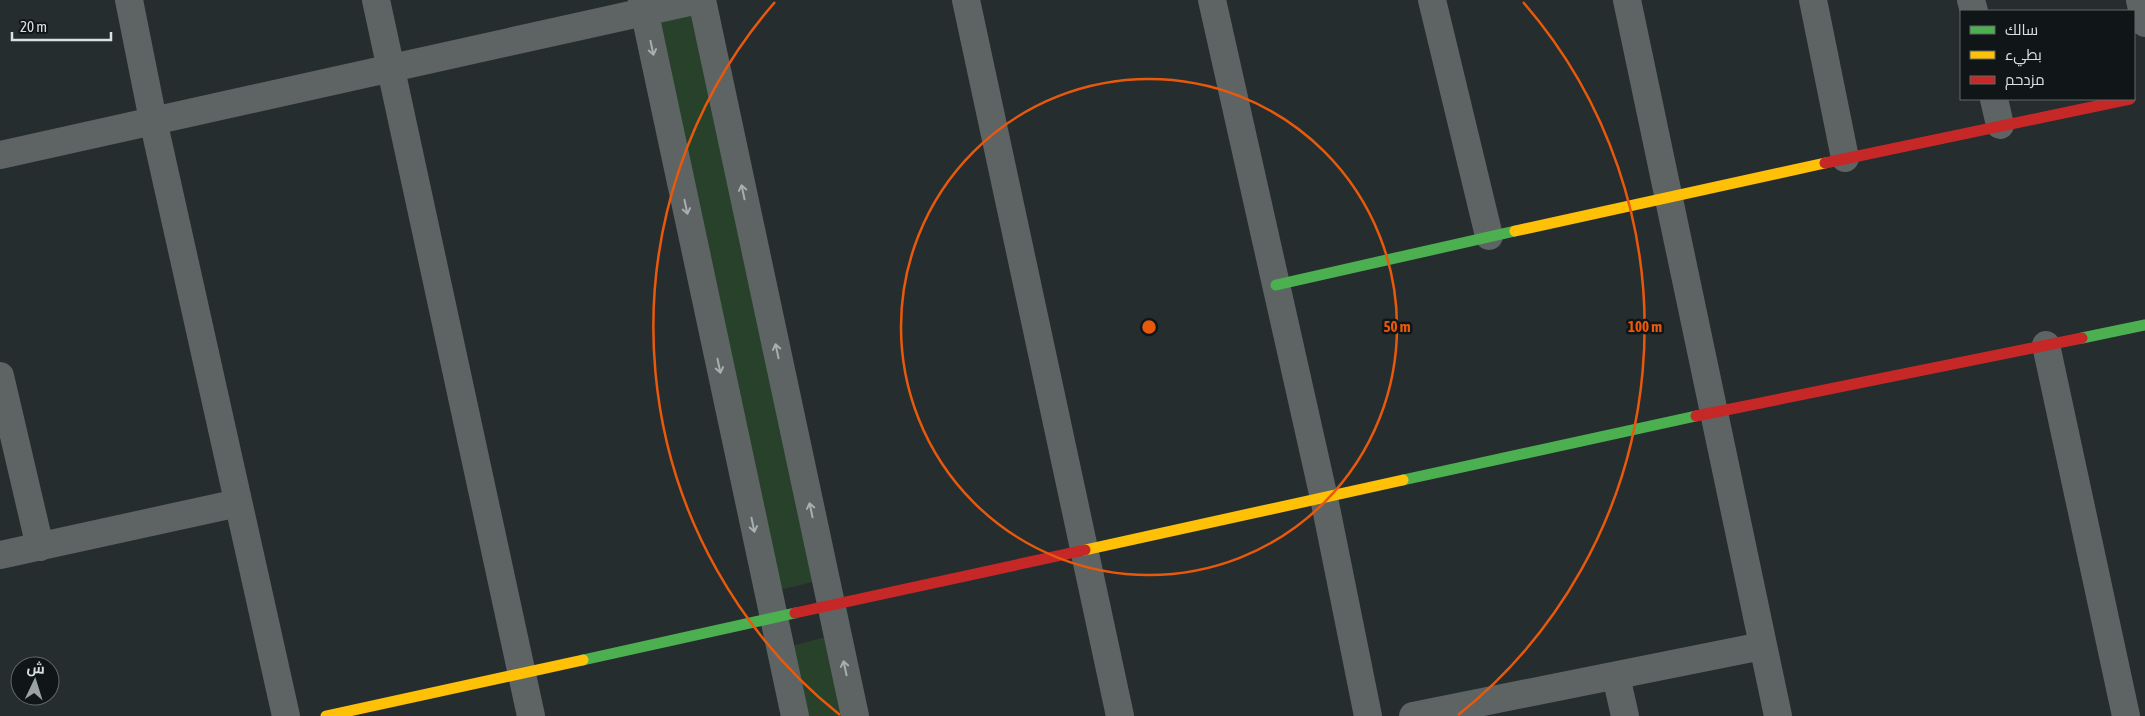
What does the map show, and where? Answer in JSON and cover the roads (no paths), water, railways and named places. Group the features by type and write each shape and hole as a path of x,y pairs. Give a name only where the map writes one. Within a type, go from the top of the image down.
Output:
{"street":[{"path":"129,0 153,120 286,716"},
{"path":"376,0 531,716"},
{"path":"0,155 390,68 643,6 700,0 855,716"},
{"path":"966,0 1086,550 1120,716"},
{"path":"1212,0 1324,498 1368,716"},
{"path":"1432,0 1489,236"},
{"path":"1627,0 1778,716"},
{"path":"1813,0 1845,158"},
{"path":"2140,0 2145,23"},
{"path":"643,6 794,716"},
{"path":"1994,100 2000,125"},
{"path":"1276,285 1668,196 2125,100"},
{"path":"326,716 1714,412 2145,325"},
{"path":"2046,345 2126,716"},
{"path":"0,376 40,547"},
{"path":"0,555 238,503"},
{"path":"1413,716 1762,646"},
{"path":"1616,676 1625,716"}]}
